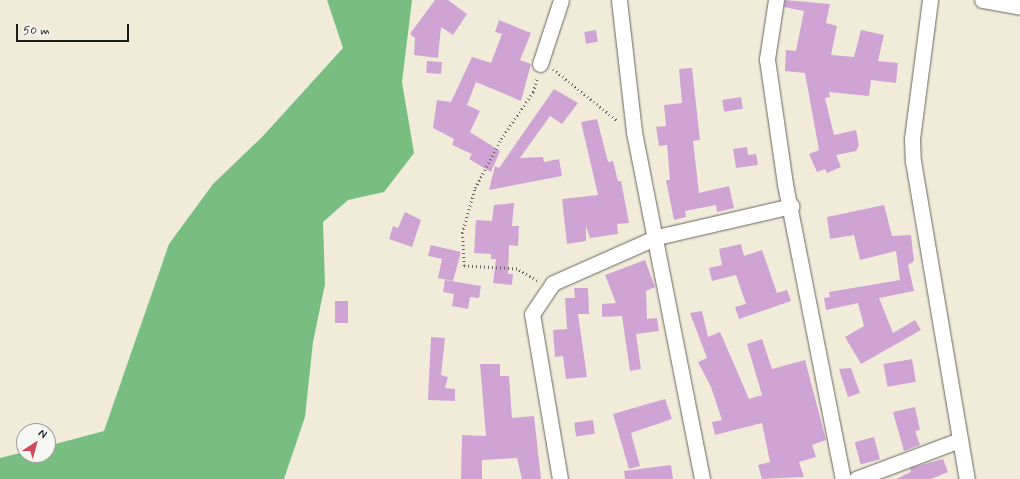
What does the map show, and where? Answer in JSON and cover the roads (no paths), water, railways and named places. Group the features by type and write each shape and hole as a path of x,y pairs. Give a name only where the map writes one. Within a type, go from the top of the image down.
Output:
{"street":[{"path":"541,62 561,0"},
{"path":"619,0 634,132 657,237 702,479"},
{"path":"776,0 767,59 791,206 843,479"},
{"path":"930,0 912,138 913,161 967,479"},
{"path":"982,0 1020,7"},
{"path":"560,479 532,314 553,283 657,237 791,206"},
{"path":"856,479 960,440"}]}
